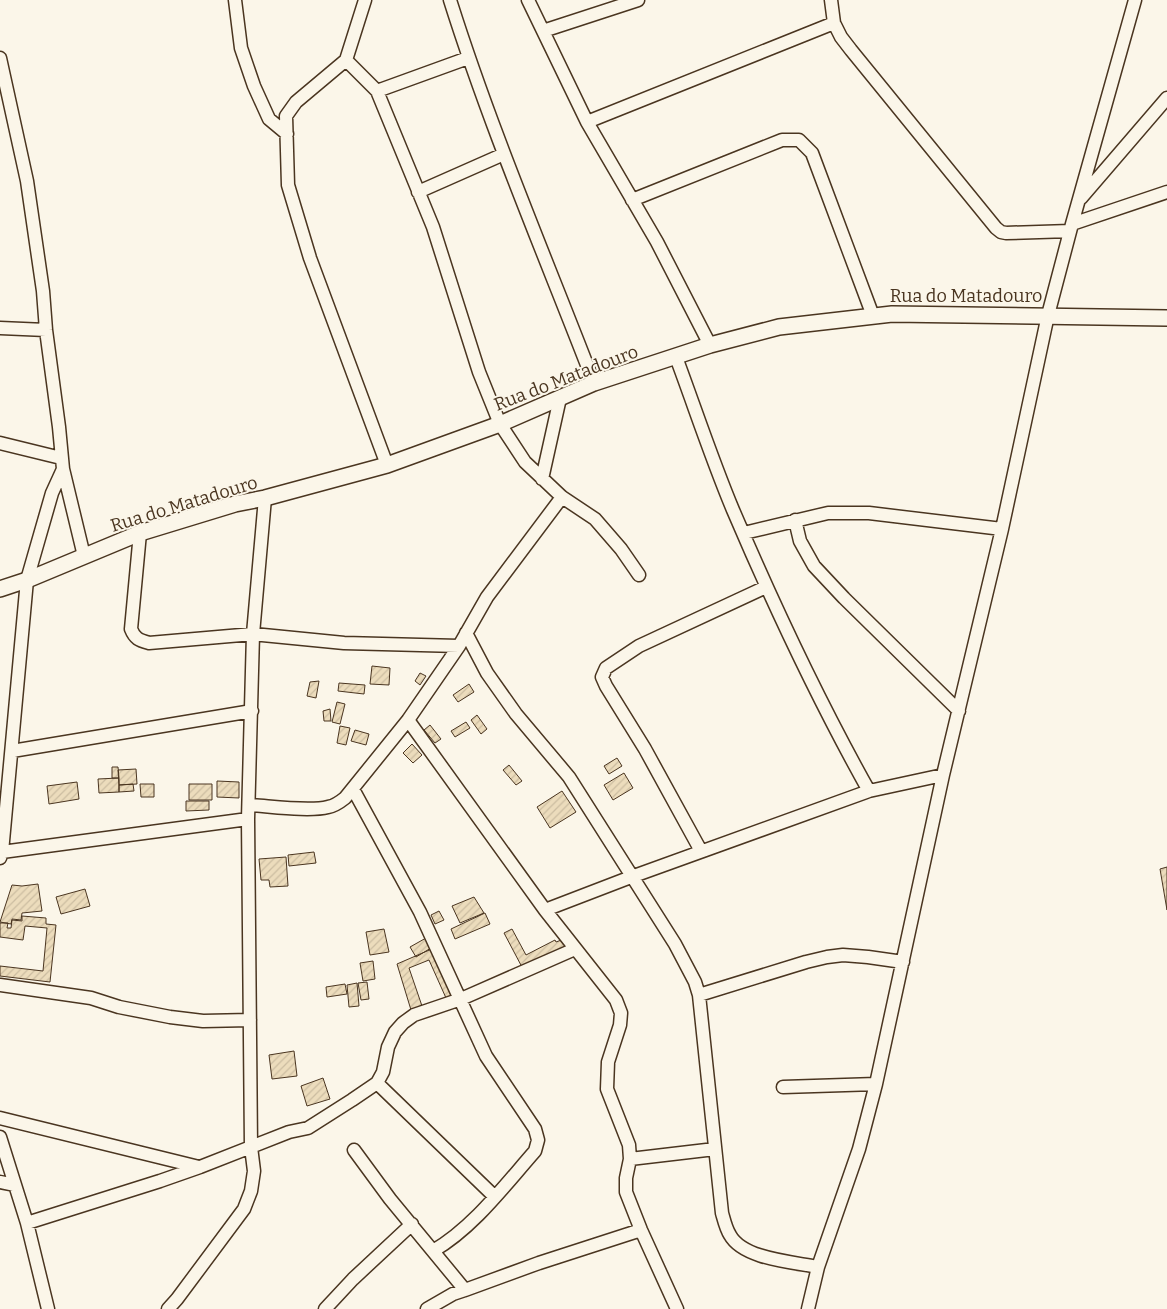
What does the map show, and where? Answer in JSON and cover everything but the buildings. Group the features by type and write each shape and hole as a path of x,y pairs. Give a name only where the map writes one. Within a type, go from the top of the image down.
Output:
{"street":[{"path":"235,0 241,48 254,86 269,119 286,134"},
{"path":"365,0 346,60 296,102 286,116 288,185 310,258 387,465"},
{"path":"450,0 468,58 504,154 594,383"},
{"path":"528,0 587,122 657,242 710,345"},
{"path":"543,31 638,0"},
{"path":"831,0 834,23 841,37 1001,232 1071,228 1167,192"},
{"path":"808,1309 818,1268 859,1149 876,1084 943,775 1002,529 1048,315 1135,0"},
{"path":"587,122 834,23"},
{"path":"377,91 468,58"},
{"path":"346,60 377,91 432,227 479,372 500,424 525,462 562,497 595,520 621,549 639,575"},
{"path":"1,64 27,181 43,291 62,464 84,556"},
{"path":"1078,202 1167,98"},
{"path":"632,200 782,140 799,140 812,153 873,316"},
{"path":"418,192 504,154"},
{"name":"Rua do Matadouro","path":"0,589 27,580 140,533 236,504 387,465 500,424 594,383 710,345 779,327 892,314 1167,318"},
{"path":"0,328 46,330"},
{"path":"676,357 733,510 766,587 848,754 869,791"},
{"path":"542,479 560,398"},
{"path":"0,443 62,464"},
{"path":"62,464 27,580 1,855 248,819"},
{"path":"248,805 327,808 345,798 408,720 459,646 487,597 562,497"},
{"path":"168,1309 244,1209 251,1191 254,1171 251,1147 248,805 253,634 265,498"},
{"path":"744,533 828,513 869,513 1002,529"},
{"path":"795,520 800,541 814,566 959,711"},
{"path":"140,533 131,629 134,637 149,643 253,634 344,643 459,646"},
{"path":"701,851 645,749 602,677 606,668 638,646 766,587"},
{"path":"466,633 487,674 516,714 568,777 630,877 676,944 694,982 698,995 722,1213 730,1235 740,1248 758,1256 818,1268"},
{"path":"12,751 252,711"},
{"path":"408,720 545,910 616,1000 621,1013 620,1026 608,1062 608,1089 629,1146 630,1158 626,1178 626,1192 640,1230 677,1309"},
{"path":"545,910 630,877 869,791 943,775"},
{"path":"353,789 420,912 486,1056 535,1129 538,1140 535,1151 473,1219 446,1243 433,1251"},
{"path":"27,1223 200,1168 289,1132 308,1128 378,1083 383,1072 388,1047 395,1032 403,1022 414,1015 460,999 575,949"},
{"path":"698,995 827,957 843,955 860,956 903,962"},
{"path":"0,985 91,998 119,1007 170,1017 203,1021 250,1020"},
{"path":"378,1083 494,1196"},
{"path":"783,1087 876,1084"},
{"path":"0,1118 200,1168"},
{"path":"0,1137 27,1223 48,1309"},
{"path":"630,1158 715,1149"},
{"path":"354,1150 390,1199 465,1290"},
{"path":"0,1182 15,1185"},
{"path":"325,1309 412,1224"},
{"path":"427,1309 453,1294 640,1230"}]}
